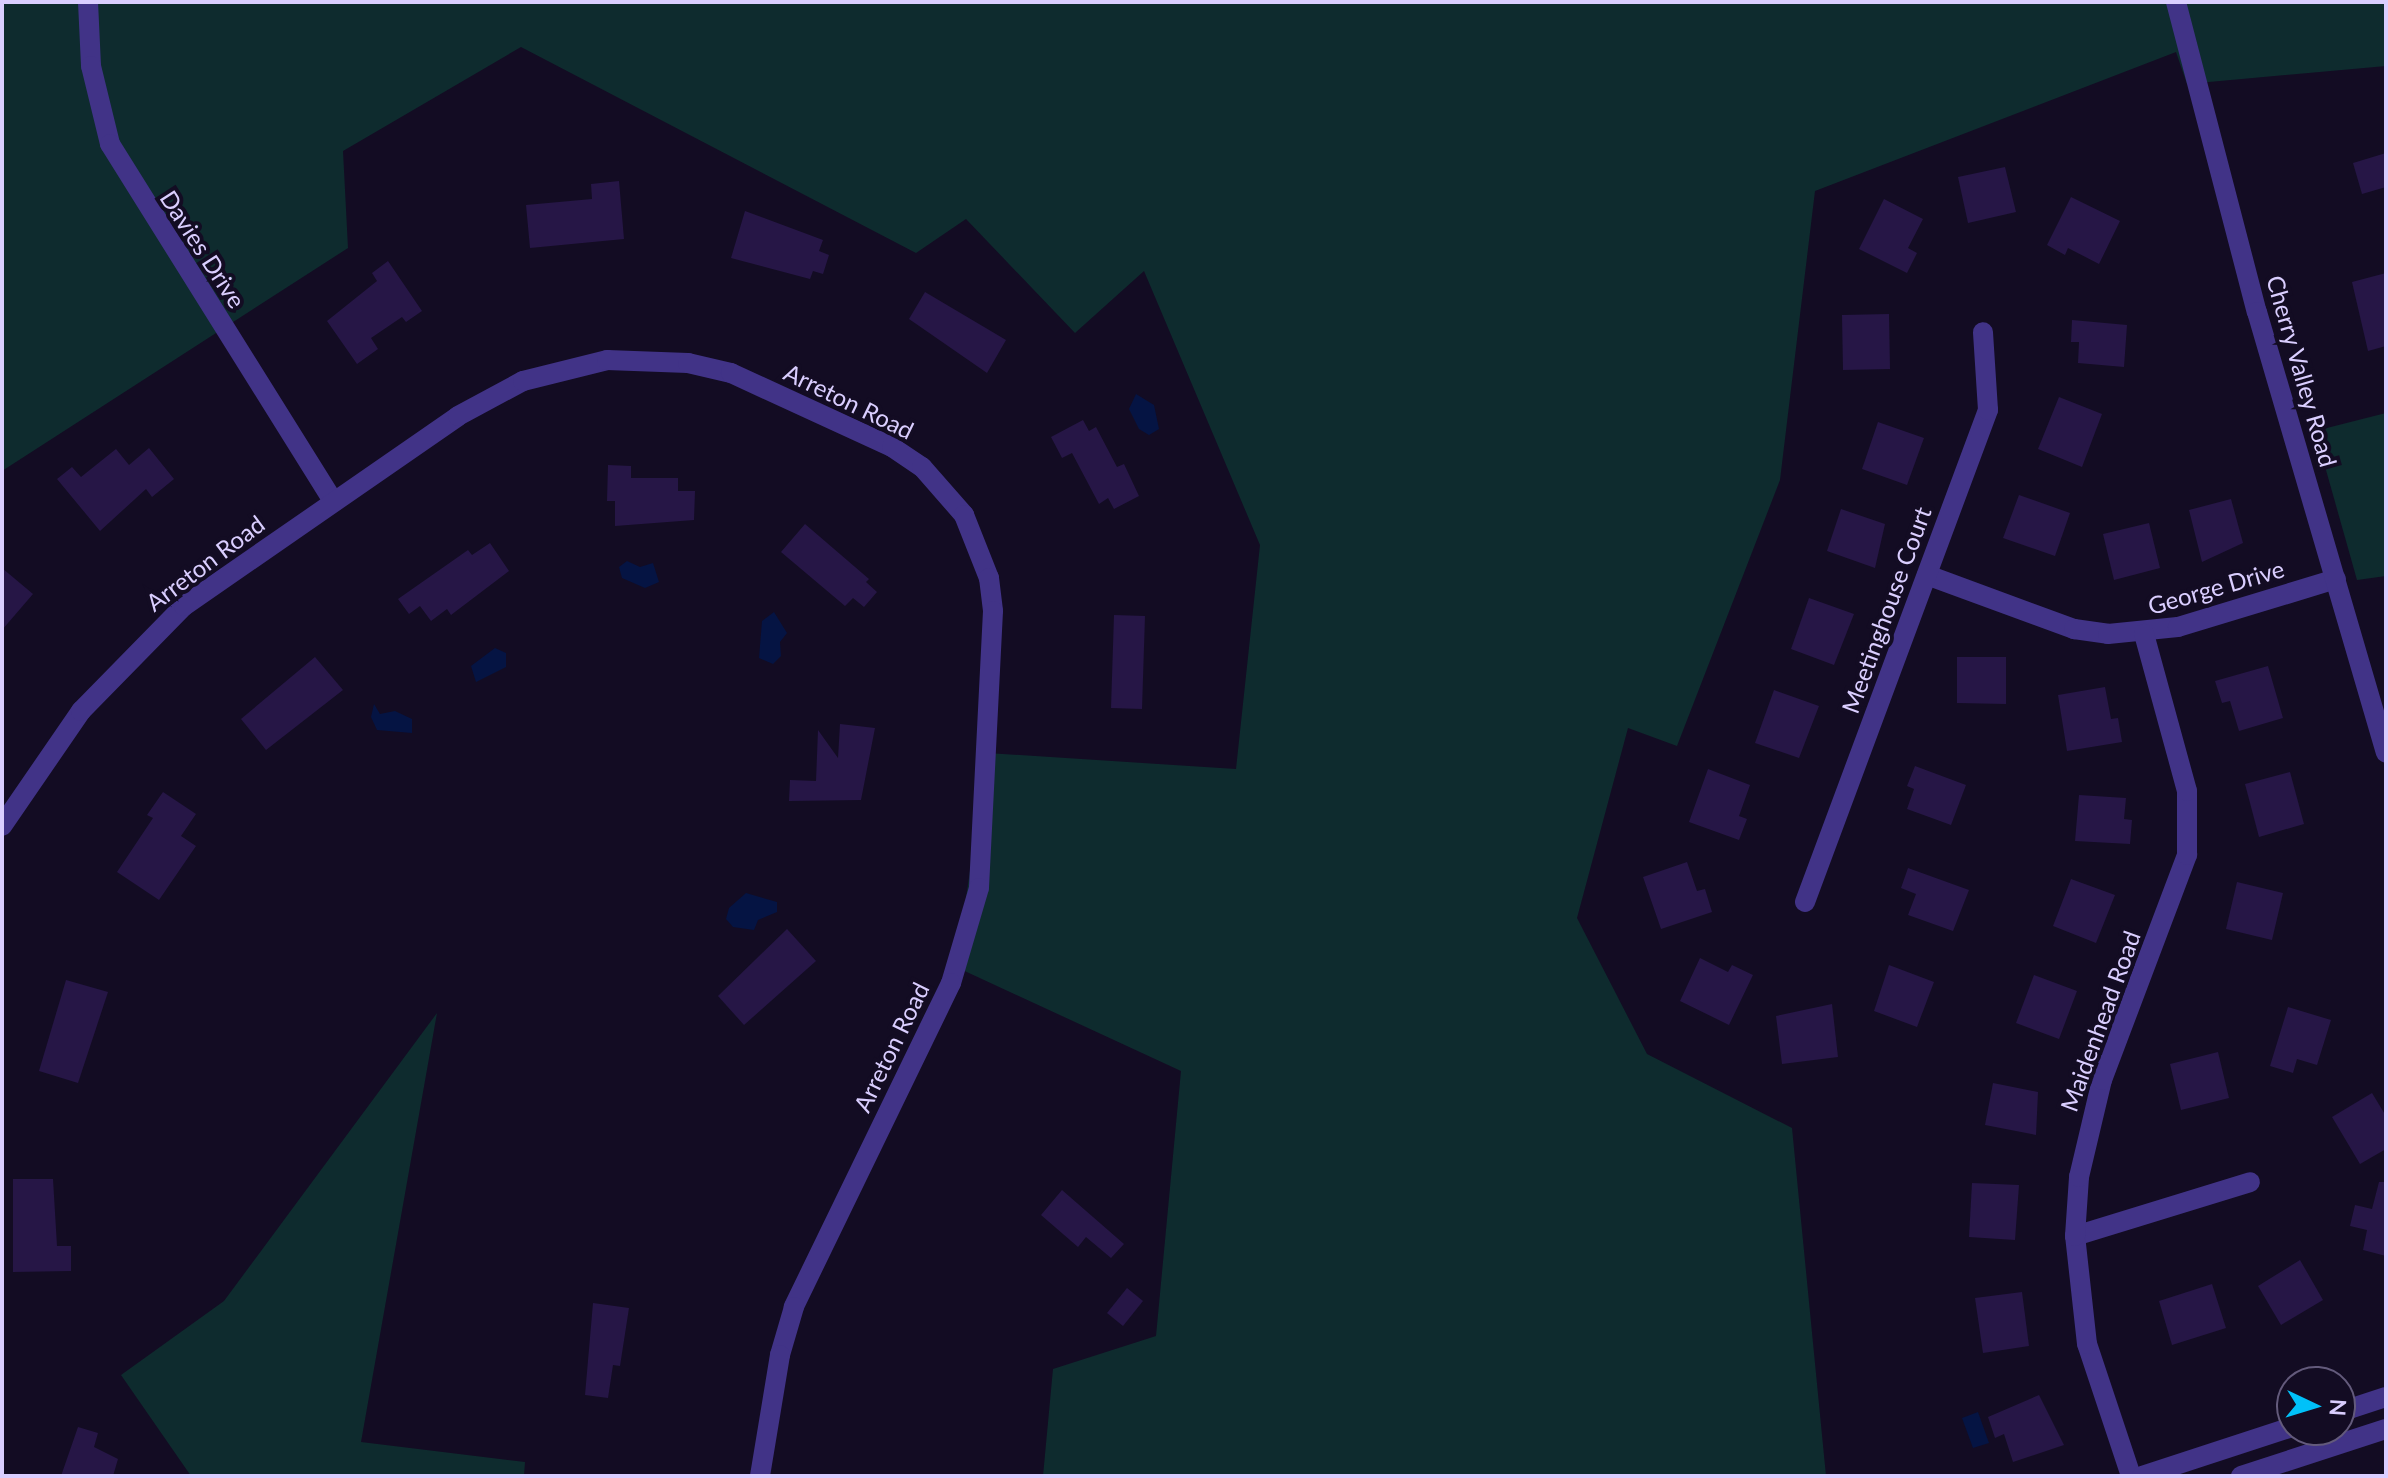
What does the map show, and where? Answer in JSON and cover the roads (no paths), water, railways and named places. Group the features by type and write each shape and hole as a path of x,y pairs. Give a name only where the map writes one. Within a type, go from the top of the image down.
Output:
{"street":[{"name":"Davies Drive","path":"88,2 98,108 116,155 334,502"},
{"name":"Cherry Valley Road","path":"2176,2 2257,312 2386,752"},
{"name":"Meetinghouse Court","path":"1805,902 1988,410 1983,332"},
{"name":"Arreton Road","path":"2,826 54,746 130,656 184,606 484,399 523,381 569,366 645,359 731,373 892,447 946,491 979,546 993,611 984,842 976,901 951,983 794,1307 780,1355 760,1476"},
{"name":"George Drive","path":"1927,575 2074,629 2144,634 2336,579"},
{"name":"Maidenhead Road","path":"2131,1476 2087,1344 2075,1236 2079,1177 2095,1104 2187,855 2187,791 2144,634"},
{"path":"2075,1236 2250,1182"},
{"path":"2356,1407 2386,1397"},
{"path":"2241,1476 2386,1429"},
{"path":"2142,1476 2276,1432"}]}
